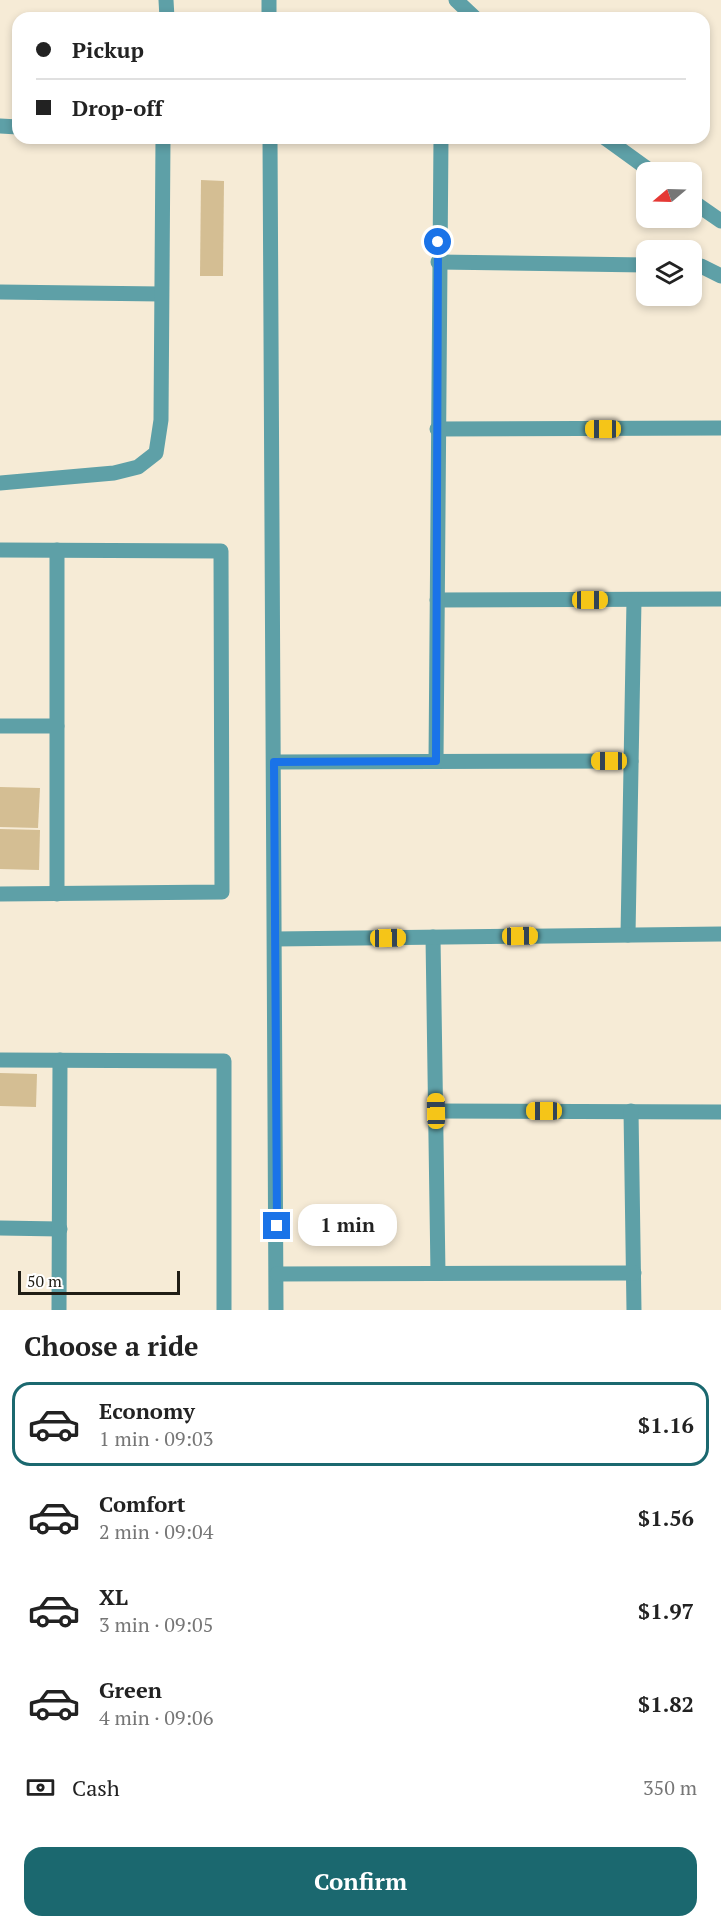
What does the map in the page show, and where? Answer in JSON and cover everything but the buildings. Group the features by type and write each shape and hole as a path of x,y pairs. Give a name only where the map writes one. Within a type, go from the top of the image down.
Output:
{"street":[{"path":"459,1 469,12"},
{"path":"0,483 114,473 138,467 156,453 161,420 160,294 163,144"},
{"path":"270,144 276,1310"},
{"path":"436,761 438,262 441,144"},
{"path":"613,144 638,162"},
{"path":"702,208 721,221"},
{"path":"438,262 636,265"},
{"path":"702,266 721,276"},
{"path":"0,292 160,294"},
{"path":"437,429 721,428"},
{"path":"0,550 221,551 222,891 0,894"},
{"path":"57,550 57,894"},
{"path":"436,600 721,599"},
{"path":"628,935 634,600"},
{"path":"0,726 57,726"},
{"path":"274,762 631,760"},
{"path":"275,939 721,934"},
{"path":"433,937 438,1274"},
{"path":"0,1060 224,1061 224,1310"},
{"path":"59,1310 60,1060"},
{"path":"436,1111 721,1112"},
{"path":"631,1111 634,1310"},
{"path":"0,1227 60,1228"},
{"path":"277,1274 634,1273"}],"shaded area":[{"path":"201,180 224,181 223,276 200,276"},
{"path":"0,787 40,788 38,828 0,827"},
{"path":"0,829 40,830 39,870 0,869"},
{"path":"0,1073 37,1074 36,1107 0,1106"}],"route":[{"path":"277,1226 274,762 436,761 438,242"}]}
